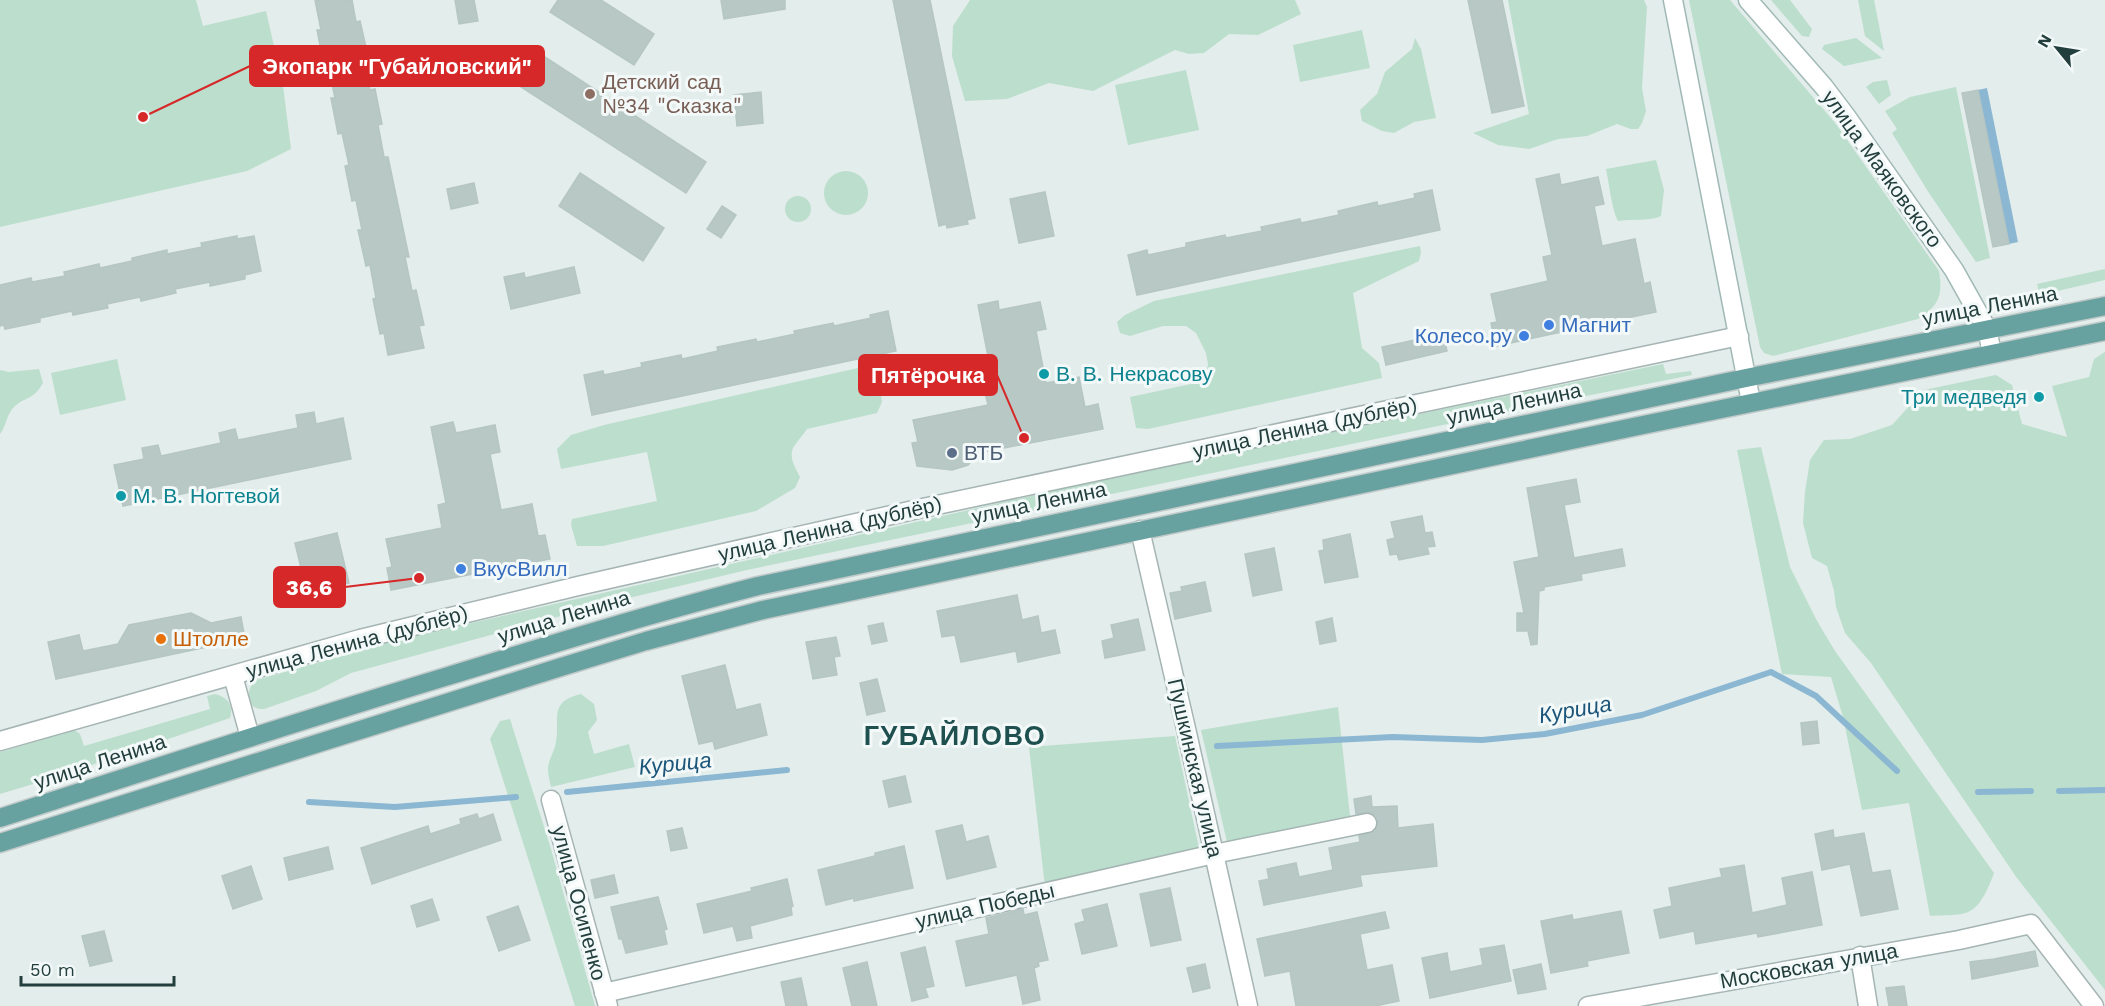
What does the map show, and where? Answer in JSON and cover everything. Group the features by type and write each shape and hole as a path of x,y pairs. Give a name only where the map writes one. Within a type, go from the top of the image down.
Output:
{"main road":[{"name":"улица Ленина","path":"0,818 250,737 629,620 758,586 1746,378 2105,306"},
{"path":"0,843 354,730 681,632 774,607 1751,402 2105,331"}],"street":[{"path":"1673,0 1751,402"},
{"name":"улица Маяковского","path":"1748,0 1824,87 1954,270 1987,329 1992,353"},
{"name":"улица Ленина (дублёр)","path":"0,741 376,634 907,511 1739,336"},
{"name":"Пушкинская улица","path":"1140,530 1248,1006"},
{"path":"233,676 250,737"},
{"name":"улица Осипенко","path":"551,800 606,1000"},
{"name":"улица Победы","path":"606,1000 1214,854 1367,823"},
{"name":"Московская улица","path":"1588,1006 1959,940 2031,924 2094,1006"},
{"path":"1860,956 1868,1006"}],"green space":[{"path":"0,0 196,0 203,26 266,11 283,86 291,149 247,171 0,227"},
{"path":"970,0 1295,0 1301,14 1258,35 1229,34 1204,53 1189,54 1175,50 1093,91 1049,83 1007,99 965,101 952,56 953,26"},
{"path":"1508,0 1644,0 1647,7 1642,88 1646,111 1638,129 1617,124 1587,136 1558,139 1529,149 1498,145 1473,133 1529,114"},
{"path":"1689,0 1730,0 1836,124 1939,271 1940,293 1935,304 1925,314 1918,319 1773,356 1764,353 1760,347"},
{"path":"1771,0 1790,0 1812,29 1809,37 1802,36"},
{"path":"1858,0 1874,0 1884,51 1865,36"},
{"path":"1362,30 1370,68 1300,82 1293,45"},
{"path":"1415,38 1421,49 1436,118 1414,122 1394,133 1382,131 1362,121 1360,110 1377,94 1385,72 1412,49"},
{"path":"1856,38 1882,58 1844,66 1822,49 1824,45"},
{"path":"1186,70 1199,130 1128,145 1115,85"},
{"path":"1887,80 1891,95 1879,104 1866,87 1873,82"},
{"path":"1956,87 1990,258 1976,262 1892,133 1897,129 1885,111 1910,97"},
{"path":"1656,160 1664,190 1661,216 1653,219 1618,221 1606,169"},
{"path":"846,171 855,172 862,177 867,184 867,202 862,209 855,214 846,215 837,214 830,209 825,202 824,193 825,184 830,177 837,172"},
{"path":"798,196 807,200 811,209 807,218 798,222 789,218 785,209 789,200"},
{"path":"1420,246 1419,261 1353,293 1362,348 1379,363 1382,378 1148,429 1136,428 1130,397 1196,383 1206,377 1208,364 1206,353 1196,333 1186,326 1163,326 1130,336 1120,333 1117,322 1125,315 1154,301"},
{"path":"2105,269 2105,280 2040,295 2037,284"},
{"path":"2105,352 2105,990 2017,878 1871,663 1845,633 1836,607 1827,566 1812,558 1803,523 1810,460 1824,440 1850,439 1892,425 1924,390 1996,375 2012,385 2022,424 2067,437 2052,386 2089,377 2094,359"},
{"path":"117,359 126,400 60,415 51,373"},
{"path":"876,364 882,402 877,413 807,429 792,453 800,477 795,488 756,511 603,546 577,546 571,525 572,519 657,501 647,452 561,469 557,449 571,435 604,425"},
{"path":"1663,364 1666,374 1691,371 1692,375 747,570 616,601 351,673 316,691 264,709 250,703 250,688 256,680 405,638 1145,470"},
{"path":"39,369 43,383 36,393 13,408 0,434 0,370 9,372"},
{"path":"1761,447 1790,567 1817,621 1835,651 1994,873 1981,900 1968,912 1930,916 1909,803 1862,810 1843,717 1831,677 1782,674 1737,450"},
{"path":"215,694 223,697 230,705 230,718 0,794 0,752 74,730 80,734 84,746 210,709 207,696"},
{"path":"581,694 594,704 597,720 588,732 594,754 629,744 635,767 551,787 548,769 556,742 558,712 564,702"},
{"path":"1338,707 1350,816 1227,842 1201,730"},
{"path":"510,719 551,849 595,1006 575,1006 490,739 500,721"},
{"path":"1175,736 1199,848 1045,887 1029,747"}],"water":[{"path":"1987,88 2018,242 2009,244 1978,90"}],"building":[{"path":"315,0 352,0 356,22 360,21 368,56 363,57 370,90 375,89 382,124 378,125 384,157 388,157 409,257 405,257 412,291 416,290 424,325 419,326 424,348 388,355 384,333 380,334 373,299 376,298 370,265 366,266 358,230 362,230 356,200 352,201 345,166 349,165 342,133 338,134 331,98 335,98 328,65 324,65 317,30 321,30"},
{"path":"455,0 474,0 478,21 459,24"},
{"path":"558,0 601,0 654,34 634,65 550,12"},
{"path":"721,0 785,0 785,9 724,19"},
{"path":"893,0 930,0 975,218 967,220 968,224 947,228 946,224 939,226"},
{"path":"1468,0 1502,0 1524,106 1492,113"},
{"path":"444,46 453,76 428,84 418,54"},
{"path":"528,46 706,162 686,193 507,78"},
{"path":"1978,90 2009,244 1993,247 1962,93"},
{"path":"761,92 763,123 737,126 734,95"},
{"path":"580,173 664,228 643,261 559,206"},
{"path":"1559,174 1561,185 1598,177 1604,204 1594,206 1602,246 1635,239 1644,284 1650,282 1656,312 1496,346 1491,323 1497,322 1491,294 1548,281 1543,257 1552,255 1536,179"},
{"path":"474,183 478,203 451,209 447,189"},
{"path":"1432,190 1440,230 1137,295 1128,255 1147,250 1148,255 1186,247 1186,243 1225,235 1226,238 1262,231 1261,227 1300,219 1301,223 1339,215 1338,211 1377,202 1378,206 1415,198 1414,194"},
{"path":"1045,192 1054,236 1019,243 1010,199"},
{"path":"722,206 736,215 721,238 707,229"},
{"path":"237,236 237,239 254,236 261,271 245,275 245,279 210,286 210,282 175,289 176,293 141,301 140,297 107,304 108,308 73,315 72,311 40,318 40,322 5,329 4,325 0,326 0,285 31,278 32,282 65,276 64,272 99,264 100,268 167,250 167,254 202,247 201,243"},
{"path":"574,267 580,293 511,309 504,277 524,273 525,278"},
{"path":"998,301 999,310 1040,302 1046,329 1036,331 1046,383 1079,377 1085,407 1098,404 1103,429 978,453 968,465 952,470 917,466 912,443 918,442 913,420 988,405 983,384 993,382 978,305"},
{"path":"888,311 896,351 592,415 584,375 603,371 604,375 642,367 641,363 681,355 682,359 718,351 717,347 756,339 757,342 833,323 834,326 871,318 870,315"},
{"path":"1443,334 1447,351 1386,365 1382,347"},
{"path":"314,412 316,424 343,418 351,459 123,506 114,465 144,459 142,448 158,445 161,456 221,443 219,433 235,429 238,440 298,428 296,415"},
{"path":"453,422 456,433 495,425 500,452 490,454 501,510 532,504 538,536 545,535 550,559 391,590 387,568 392,567 386,539 442,528 438,505 446,503 431,427"},
{"path":"1576,479 1580,502 1564,505 1574,558 1622,549 1625,566 1581,574 1582,580 1544,587 1544,590 1539,591 1537,644 1531,645 1528,631 1517,631 1517,613 1524,613 1514,562 1539,557 1527,488"},
{"path":"1422,516 1425,533 1432,532 1435,546 1427,547 1429,554 1399,560 1397,554 1390,555 1387,540 1395,538 1391,522"},
{"path":"337,533 349,583 340,585 343,599 319,605 316,591 307,593 295,543"},
{"path":"1350,534 1358,577 1325,583 1319,551 1324,550 1323,540"},
{"path":"1274,548 1282,590 1253,596 1245,554"},
{"path":"1205,582 1211,611 1175,619 1170,593 1182,591 1181,587"},
{"path":"1017,595 1022,620 1038,616 1041,633 1055,630 1060,653 1018,662 1016,651 961,662 955,635 942,637 937,611"},
{"path":"191,613 211,623 241,617 245,639 56,679 48,642 79,635 83,651 118,644 129,625"},
{"path":"1332,618 1336,641 1320,644 1316,622"},
{"path":"1138,619 1145,650 1105,658 1102,641 1114,638 1111,625"},
{"path":"883,623 887,641 872,644 868,626"},
{"path":"836,637 840,656 834,657 837,675 813,679 806,642"},
{"path":"725,665 736,710 760,704 767,735 715,749 713,741 699,744 682,676"},
{"path":"877,679 885,711 867,715 860,683"},
{"path":"1817,721 1819,743 1803,745 1801,723"},
{"path":"905,776 911,802 889,807 883,781"},
{"path":"1371,796 1372,807 1397,806 1398,828 1433,824 1437,866 1360,875 1362,886 1264,905 1259,881 1269,879 1267,869 1296,863 1299,877 1333,870 1329,848 1360,842 1359,836 1375,831 1378,821 1376,816 1370,812 1356,814 1354,799"},
{"path":"477,814 479,819 493,814 501,840 372,884 361,848 428,826 430,834 461,824 460,819"},
{"path":"962,825 966,842 988,836 996,867 947,879 936,831"},
{"path":"682,828 687,848 671,851 667,831"},
{"path":"1833,830 1834,838 1864,833 1872,873 1890,870 1898,909 1861,916 1850,864 1822,870 1815,834"},
{"path":"904,846 913,888 826,905 818,870 875,856 875,853"},
{"path":"328,847 333,869 289,880 284,858"},
{"path":"1744,865 1752,913 1787,905 1782,878 1812,872 1822,925 1758,937 1757,933 1696,944 1694,931 1660,938 1654,910 1672,906 1669,888 1722,877 1720,869"},
{"path":"251,866 262,899 233,909 222,876"},
{"path":"614,875 618,893 595,898 591,880"},
{"path":"787,879 793,906 791,907 792,915 750,926 752,938 737,941 733,926 704,933 697,904 752,891 751,888"},
{"path":"1170,888 1181,940 1151,946 1140,894"},
{"path":"658,897 667,929 664,930 667,944 626,953 622,939 619,939 611,907"},
{"path":"432,899 439,920 417,927 411,906"},
{"path":"1107,904 1117,946 1082,954 1075,924 1085,921 1082,910"},
{"path":"518,906 530,940 499,951 487,917"},
{"path":"1023,909 1024,915 1037,912 1048,960 1038,962 1039,966 1034,968 1040,1000 1023,1004 1017,975 966,986 956,941 989,934 986,918"},
{"path":"1621,911 1629,953 1587,961 1588,966 1551,973 1541,921 1572,915 1573,920"},
{"path":"1385,912 1389,928 1360,934 1367,970 1392,965 1399,1001 1375,1006 1296,1006 1290,971 1265,976 1257,939"},
{"path":"104,931 112,961 90,966 82,936"},
{"path":"1504,945 1511,981 1430,998 1422,958 1447,953 1450,972 1483,965 1480,949"},
{"path":"925,947 934,986 925,988 928,997 912,1001 901,953"},
{"path":"2035,951 2038,966 1972,979 1970,962"},
{"path":"867,962 877,1006 852,1006 843,968"},
{"path":"1205,964 1210,988 1193,992 1187,968"},
{"path":"1541,964 1546,989 1518,994 1513,970"},
{"path":"801,978 807,1006 786,1006 781,982"},
{"path":"1904,986 1907,1006 1889,1006 1886,988"}],"waterway":[{"name":"Курица","path":"1217,746 1393,737 1482,740 1545,734 1642,715 1771,672 1816,696 1897,771"},
{"name":"Курица","path":"567,792 787,770"},
{"name":"Курица","path":"2059,791 2105,790"},
{"name":"Курица","path":"1978,792 2031,791"},
{"name":"Курица","path":"309,802 395,807 516,797"}],"place":[{"name":"Детский сад №34 \"Сказка\"","path":"590,94"},
{"name":"Экопарк \"Губайловский\"","path":"143,117"},
{"name":"Магнит","path":"1549,325"},
{"name":"Колесо.ру","path":"1524,336"},
{"name":"В. В. Некрасову","path":"1044,374"},
{"name":"Три медведя","path":"2039,397"},
{"name":"Пятёрочка","path":"1024,438"},
{"name":"ВТБ","path":"952,453"},
{"name":"М. В. Ногтевой","path":"121,496"},
{"name":"ВкусВилл","path":"461,569"},
{"name":"36,6","path":"419,578"},
{"name":"Штолле","path":"161,639"}],"district":[{"name":"ГУБАЙЛОВО","path":"955,736"}]}
